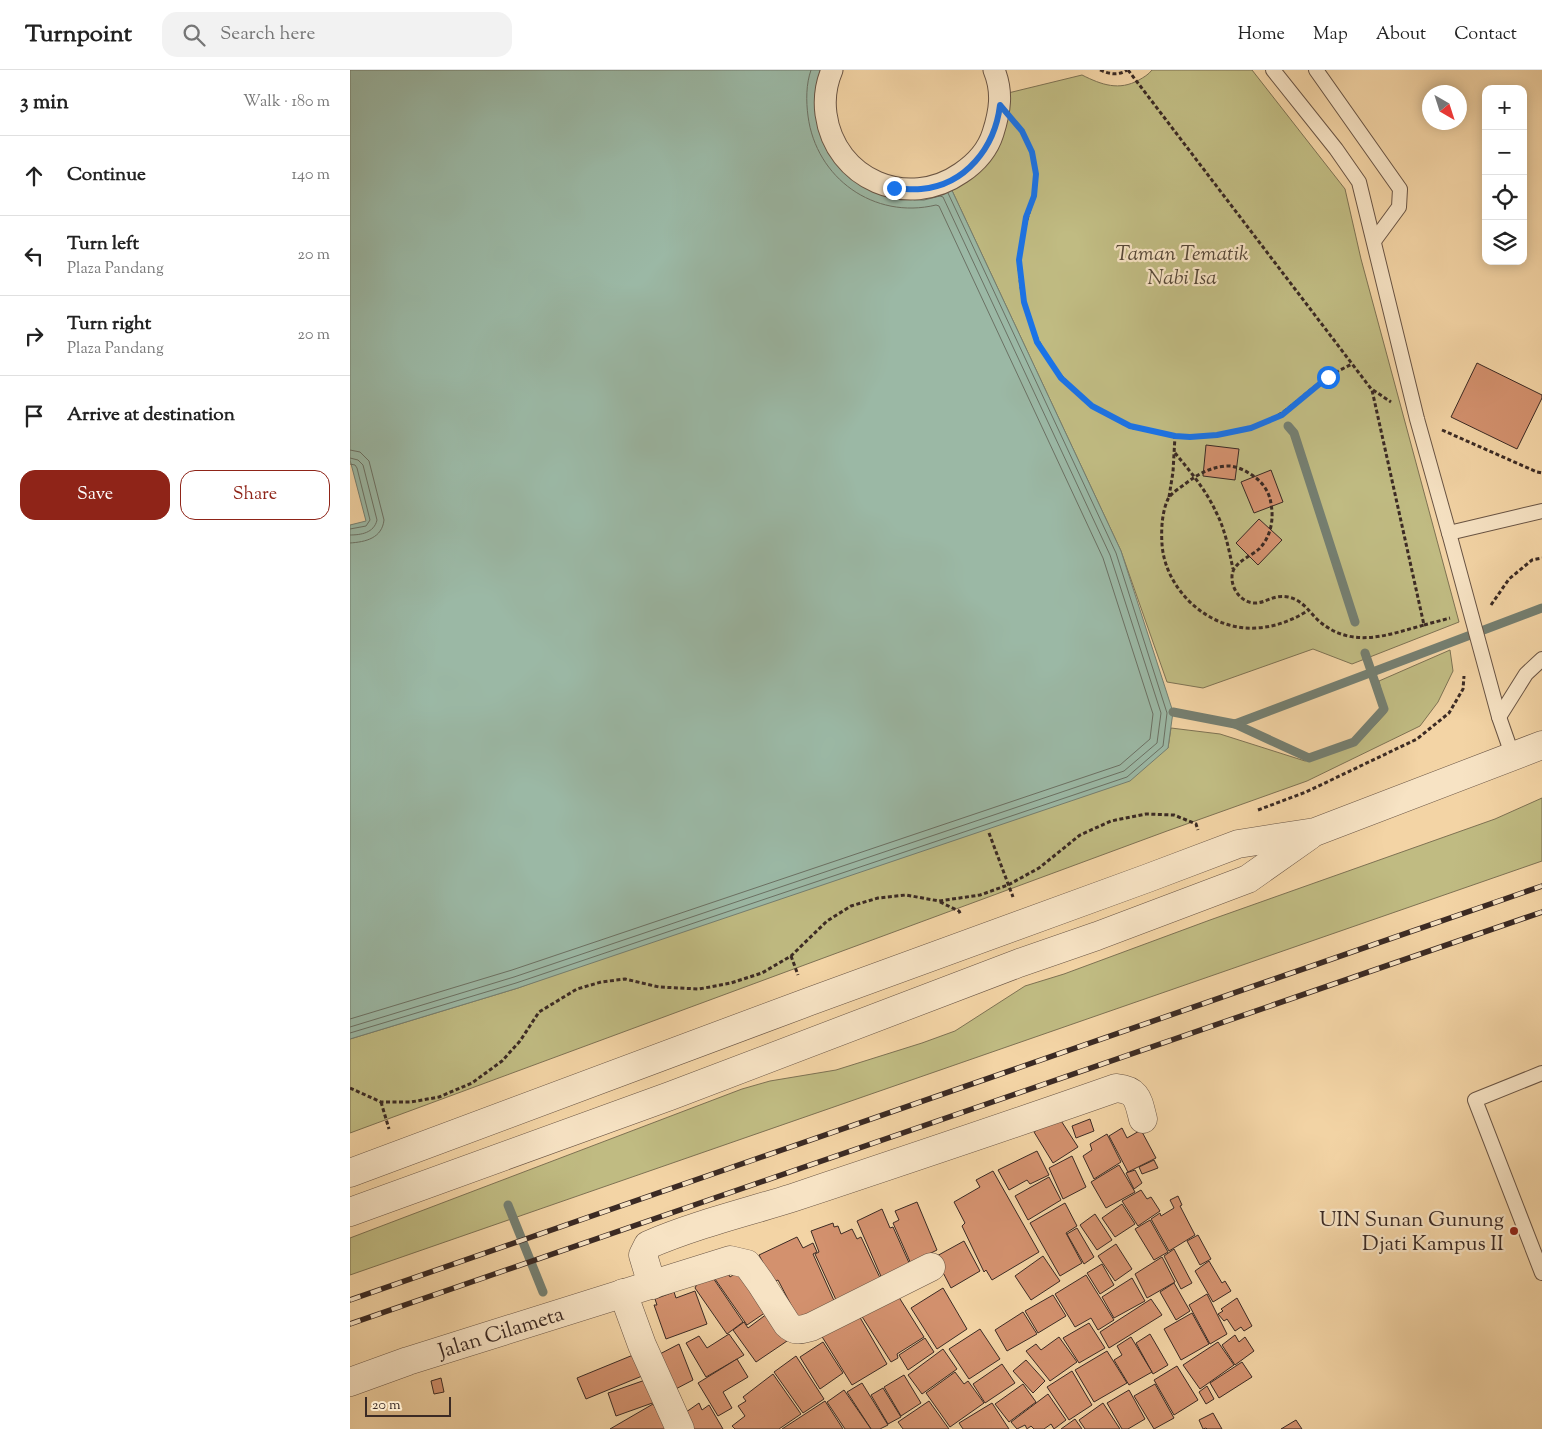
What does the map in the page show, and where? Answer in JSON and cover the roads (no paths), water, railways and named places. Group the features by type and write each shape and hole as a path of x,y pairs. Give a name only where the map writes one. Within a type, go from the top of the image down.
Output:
{"street":[{"path":"832,70 828,78 825,102 828,125 834,143 845,159 865,176 879,184 894,188 921,190 948,182 973,166 990,142 1000,105 999,86 994,70"},
{"path":"350,1173 817,998 1238,844 1315,832 1542,745"},
{"path":"350,1212 670,1096 1019,963 1097,936 1248,879 1315,832"},
{"path":"652,1285 643,1255 648,1245 664,1238 1021,1122 1116,1088 1127,1089 1137,1097 1143,1119"},
{"name":"Jalan Cilameta","path":"350,1382 408,1361 652,1285 702,1267 730,1260 747,1264 787,1324 792,1329 798,1331 811,1327 931,1267"},
{"path":"623,1293 642,1345 680,1429"}],"lane":[{"path":"1273,70 1336,149 1359,182 1417,419 1498,717 1513,757"},
{"path":"1316,70 1400,188 1399,207 1374,241"},
{"path":"1449,533 1542,511"},
{"path":"1498,717 1526,674 1542,659"},
{"path":"1542,1073 1475,1100 1542,1273"}],"water":[{"path":"350,70 832,70 825,102 865,176 948,182 1121,551 1173,712 1168,748 1130,781 518,988 350,1039 350,525 366,521 350,460"}],"waterway":[{"path":"1288,426 1294,433 1355,622"},
{"path":"1173,712 1235,724 1542,608"},
{"path":"1235,724 1309,758 1354,742 1384,709 1365,653"},
{"path":"508,1205 543,1292"}],"railway":[{"path":"350,1300 1542,886"},
{"path":"350,1324 1542,912"}],"place":[{"name":"UIN Sunan Gunung Djati Kampus II","path":"1514,1231"}],"park label":[{"name":"Taman Tematik Nabi Isa","path":"1182,265"}]}
